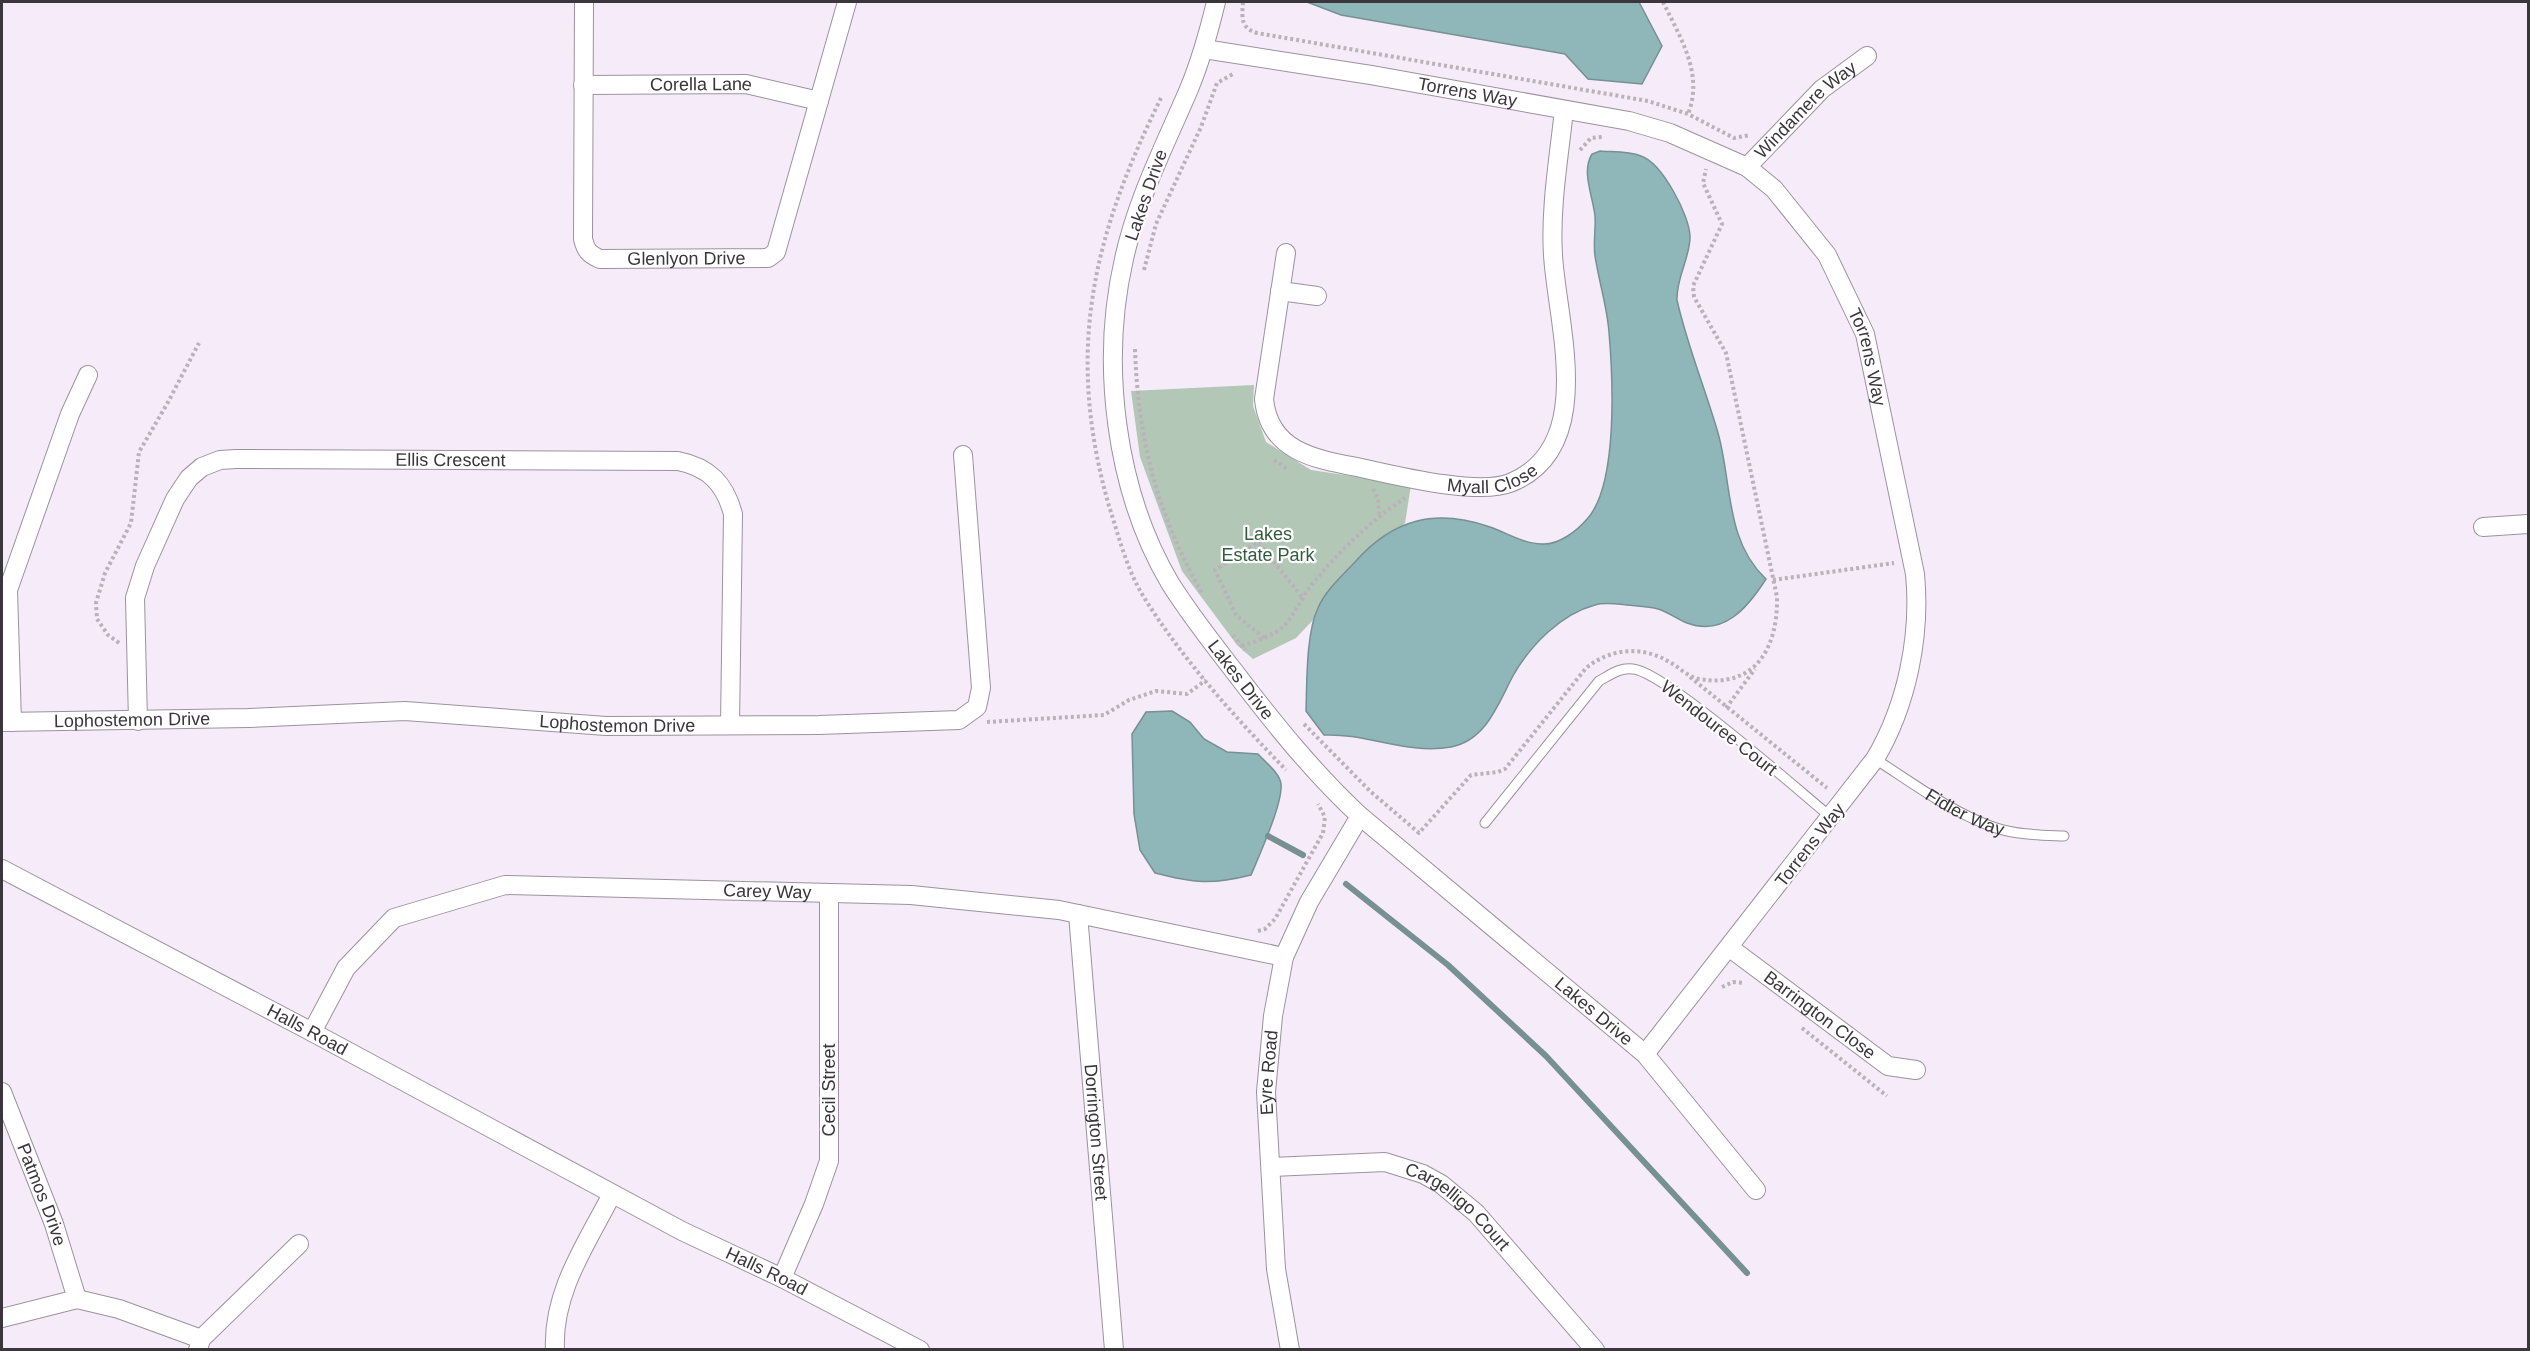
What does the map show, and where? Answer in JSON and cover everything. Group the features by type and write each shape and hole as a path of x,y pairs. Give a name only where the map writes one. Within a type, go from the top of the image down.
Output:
{"street":[{"name":"Glenlyon Drive","path":"584,2 583,239 590,255 600,259 768,258 776,252 847,2"},
{"name":"Lakes Drive","path":"1216,2 1204,49 1154,164 1124,258 1113,328 1116,410 1122,453 1156,556 1184,604 1288,742 1360,816 1645,1054 1756,1190"},
{"name":"Torrens Way","path":"1204,49 1629,121 1670,132 1747,167 1774,189 1827,255 1865,334 1915,574 1918,606 1905,687 1886,741 1875,759 1832,818 1645,1054"},
{"name":"Windamere Way","path":"1747,167 1822,89 1867,56"},
{"name":"Corella Lane","path":"583,85 746,84 819,100"},
{"name":"Myall Close","path":"1286,253 1264,399 1266,416 1279,439 1294,449 1322,460 1463,486 1491,488 1510,483 1535,468 1560,429 1565,400 1564,339 1553,256 1564,110"},
{"path":"1280,291 1317,296"},
{"path":"7,722 8,590 70,414 88,375"},
{"name":"Lophostemon Drive","path":"7,722 138,721 405,711 606,726 951,721 966,716 977,707 981,688 963,455"},
{"name":"Ellis Crescent","path":"138,721 135,598 145,566 175,499 189,478 202,467 236,459 678,461 714,475 725,492 734,514 730,725"},
{"path":"2483,527 2529,524"},
{"name":"Eyre Road","path":"1290,1350 1276,1269 1266,1092 1273,1016 1284,957 1310,902 1360,816"},
{"name":"Halls Road","path":"2,869 682,1231 782,1278 920,1350"},
{"name":"Carey Way","path":"312,1032 346,968 394,918 504,885 910,895 1059,910 1284,957"},
{"name":"Cecil Street","path":"782,1278 814,1204 829,1161 830,893"},
{"name":"Dorrington Street","path":"1078,914 1114,1350"},
{"name":"Barrington Close","path":"1730,948 1888,1066 1916,1070"},
{"name":"Patmos Drive","path":"2,1092 54,1224 77,1299"},
{"name":"Cargelligo Court","path":"1272,1167 1385,1162 1423,1174 1441,1185 1476,1213 1595,1350"},
{"path":"555,1350 554,1337 565,1285 612,1194"},
{"path":"2,1317 77,1299 119,1309 199,1344 299,1244"}],"lane":[{"name":"Wendouree Court","path":"1485,823 1599,681 1617,670 1634,669 1669,686 1832,818"},
{"name":"Fidler Way","path":"1875,759 1963,814 1996,828 2029,835 2064,836"}],"path":[{"path":"1243,2 1242,22 1245,27 1257,33 1637,99 1688,114 1734,138 1749,135 1756,129"},
{"path":"1664,2 1685,47 1692,72 1694,87 1688,114"},
{"path":"1143,272 1156,224 1201,127 1217,83 1226,76 1241,72 1247,74 1257,33"},
{"path":"1164,94 1134,153 1114,202 1095,278 1086,369 1097,462 1130,569 1144,598 1242,724 1293,777"},
{"path":"1705,172 1702,177 1706,192 1718,211 1722,224 1694,286 1694,297 1726,353 1773,580 1778,620 1770,645 1726,708"},
{"path":"1135,339 1136,396 1144,449 1156,492 1175,542 1205,598"},
{"path":"120,644 108,635 97,619 96,603 101,587 131,523 139,452 167,405 199,343"},
{"path":"1373,489 1378,498 1379,515"},
{"path":"1264,638 1236,615 1215,570 1258,542 1302,597"},
{"path":"1773,580 1890,562 1893,562 1895,573"},
{"path":"1242,646 1264,638 1284,625 1317,578"},
{"path":"1229,630 1247,654"},
{"path":"1302,723 1371,792 1419,833 1471,775 1505,769 1580,675 1598,658 1616,651 1646,652 1658,655 1697,679 1731,678 1757,666"},
{"path":"1688,674 1726,708 1827,788"},
{"path":"982,720 991,723 1104,715 1146,694 1161,690 1188,694 1206,680"},
{"path":"1251,929 1265,929 1275,919 1323,833 1325,817 1314,799"},
{"path":"1718,992 1723,986 1733,982 1743,983 1752,988"},
{"path":"1800,1027 1887,1096"}],"green space":[{"name":"Lakes Estate Park","path":"1254,385 1253,406 1266,442 1311,470 1411,485 1405,523 1296,638 1253,659 1237,645 1182,571 1140,457 1131,391"}],"shaded area":[{"path":"1307,2 1639,2 1662,46 1642,84 1588,79 1565,54 1341,15"},
{"path":"1600,151 1631,153 1649,161 1666,179 1685,216 1690,237 1677,300 1718,433 1736,529 1753,564 1766,579 1751,600 1734,617 1712,626 1687,623 1665,612 1643,606 1602,604 1582,609 1559,623 1529,652 1514,674 1490,719 1474,737 1463,743 1435,749 1403,746 1356,737 1324,735 1306,711 1308,658 1314,618 1330,589 1369,547 1400,527 1433,518 1470,521 1535,544 1548,544 1561,540 1579,528 1598,502 1609,456 1612,402 1608,322 1595,256 1595,216 1588,176 1592,154"},
{"path":"1172,711 1190,722 1204,739 1227,752 1258,754 1280,780 1281,793 1278,804 1251,875 1203,882 1155,873 1140,850 1134,814 1132,734 1146,712"}],"waterway":[{"path":"1268,836 1303,855"},
{"path":"1346,884 1448,965 1546,1056 1747,1273"}]}
